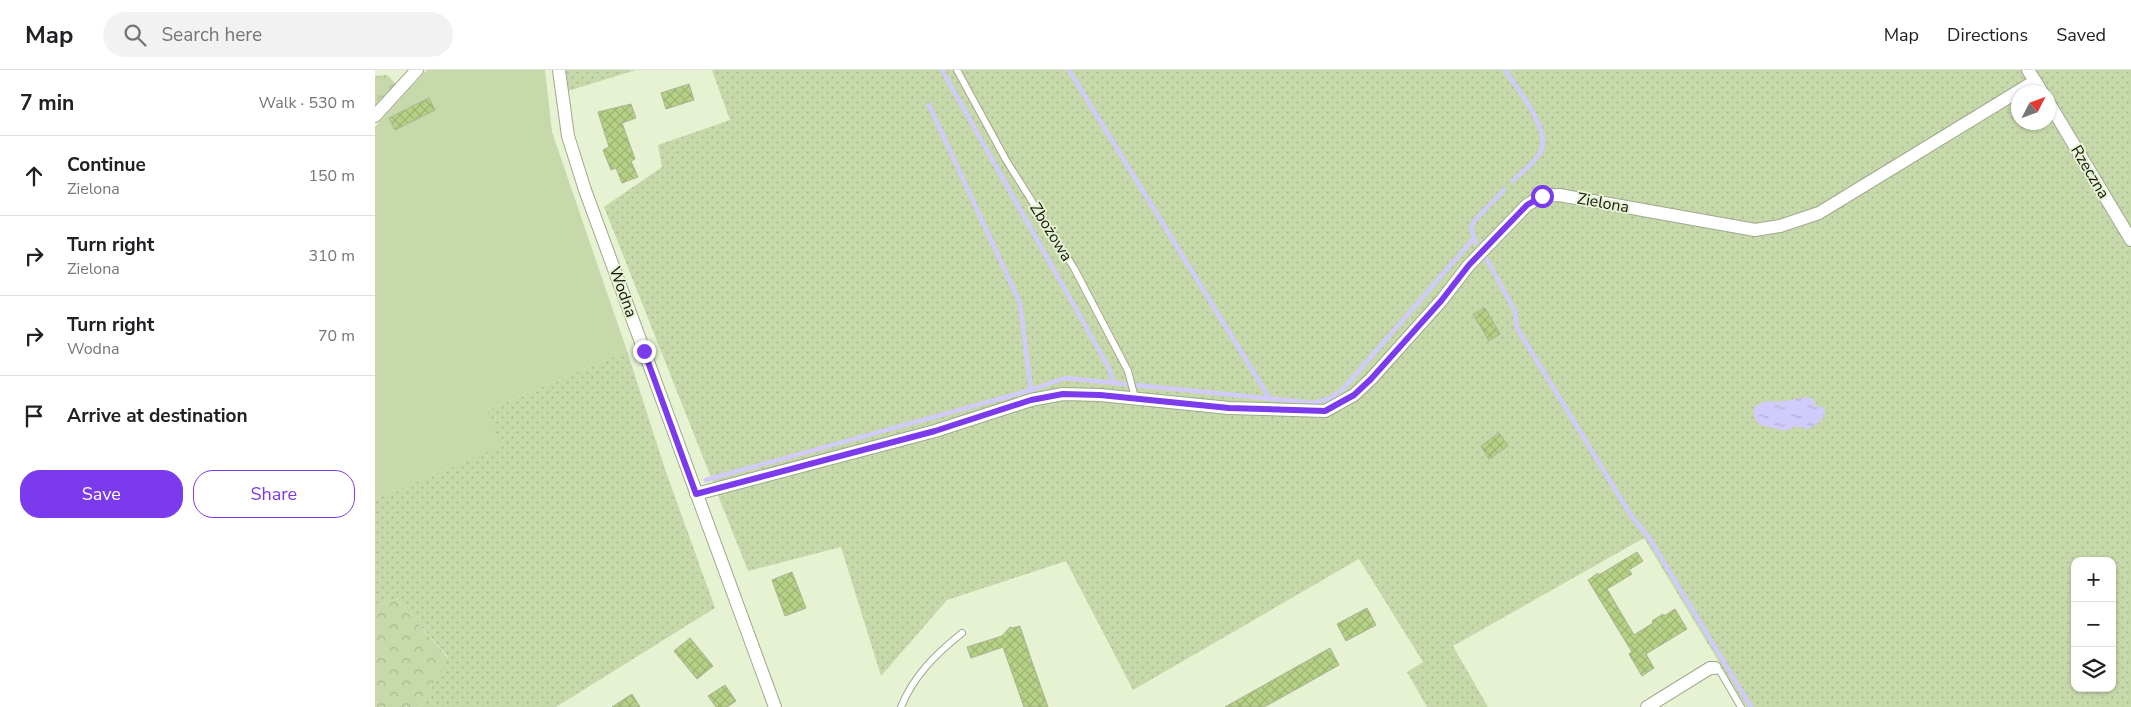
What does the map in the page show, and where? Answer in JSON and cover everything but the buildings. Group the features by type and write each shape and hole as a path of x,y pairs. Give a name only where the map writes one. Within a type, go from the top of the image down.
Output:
{"street":[{"path":"375,116 417,70"},
{"name":"Wodna","path":"559,70 568,136 585,190 775,707"},
{"path":"2028,70 2038,85"},
{"name":"Zielona","path":"696,494 935,431 1031,400 1063,394 1100,395 1229,408 1325,411 1354,395 1371,379 1441,301 1469,265 1527,205 1542,196 1559,195 1755,230 1780,226 1819,213 2011,103"},
{"name":"Rzeczna","path":"2056,115 2131,240"},
{"path":"1647,707 1710,668 1715,668"}],"lane":[{"name":"Zbożowa","path":"957,70 1006,160 1074,268 1128,371 1135,398"},
{"path":"901,707 920,673 935,654 962,633"},
{"path":"1715,668 1720,671 1741,707"}],"green space":[{"path":"427,70 545,70 552,132 627,351 487,410 500,447 375,499 375,127"},
{"path":"566,70 636,70 568,91"},
{"path":"712,70 2131,70 2131,707 1746,707 1644,538 1453,646 1488,707 1427,707 1407,672 1423,662 1359,559 1133,690 1066,561 947,600 881,676 841,547 748,571 604,207 662,167 658,145 730,120"},
{"path":"387,75 396,84 375,106 375,76"},
{"path":"375,148 487,410 627,351 665,469 715,608 556,707 421,707 448,657 397,599 375,606 375,499 470,459"},
{"path":"397,599 448,658 421,707 375,707 375,606"}],"water":[{"path":"1806,397 1813,399 1816,406 1823,407 1825,410 1822,420 1808,429 1796,426 1785,431 1760,425 1754,417 1754,407 1763,403"}],"waterway":[{"path":"942,70 1109,368 1114,383"},
{"path":"1069,70 1270,399"},
{"path":"1505,70 1532,110 1542,133 1543,144 1537,157 1513,181"},
{"path":"929,105 1020,303 1031,390"},
{"path":"1476,243 1471,228 1475,220 1504,190"},
{"path":"706,480 1031,390 1065,378 1315,403 1331,398 1343,389 1474,238"},
{"path":"1486,258 1515,311 1517,328 1632,517 1648,536 1751,707"}],"route":[{"path":"644,351 696,494 935,431 1031,400 1063,394 1100,395 1229,408 1325,411 1354,395 1371,379 1441,301 1469,265 1527,205 1542,196"}]}
